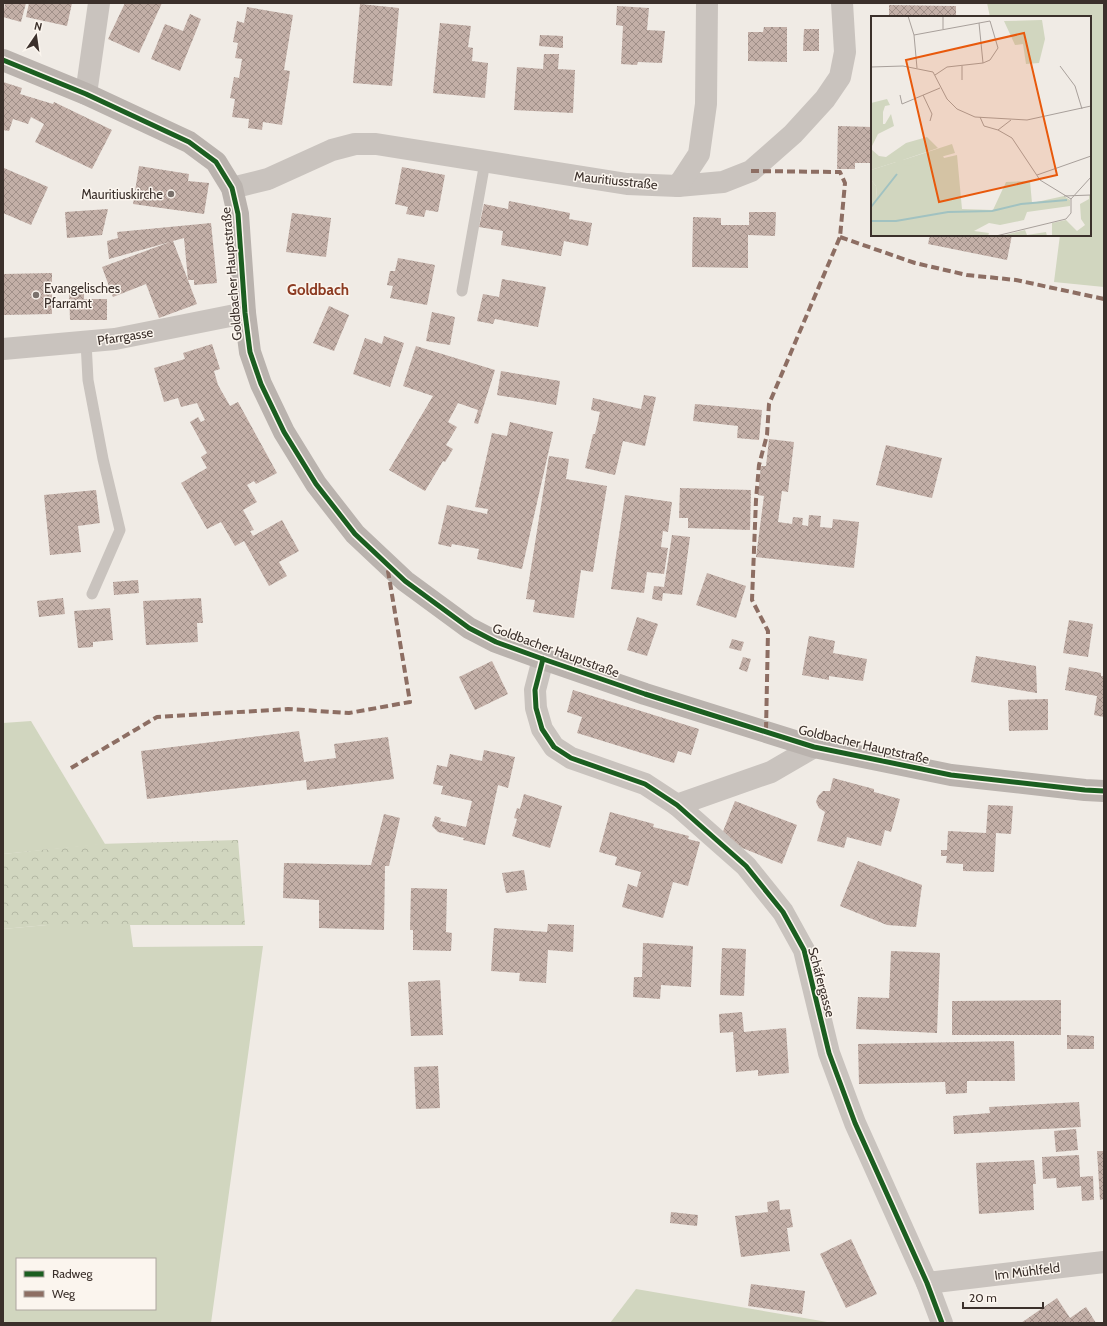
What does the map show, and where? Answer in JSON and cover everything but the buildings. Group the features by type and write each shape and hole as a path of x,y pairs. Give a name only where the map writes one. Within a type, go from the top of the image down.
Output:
{"street":[{"path":"86,94 99,3"},
{"path":"678,186 699,154 706,104 707,3"},
{"name":"Mauritiusstraße","path":"232,188 268,179 332,150 355,144 376,144 627,184 678,186 723,182 751,170 793,134 825,99 840,77 845,52 842,3"},
{"name":"Goldbacher Hauptstraße","path":"3,60 86,94 188,142 216,162 232,188 238,214 245,313 250,352 261,384 284,432 316,484 355,534 405,581 469,628 496,642 543,660 814,747 951,775 1104,791"},
{"name":"Pfarrgasse","path":"3,349 115,339 245,313"},
{"name":"Schäfergasse","path":"543,660 535,690 536,708 542,729 554,747 571,758 645,784 677,805 746,866 783,912 804,950 829,1053 855,1123 927,1284 942,1323"},
{"path":"677,805 770,772 814,747"},
{"name":"Im Mühlfeld","path":"927,1284 1104,1262"}],"lane":[{"path":"462,291 485,162"},
{"path":"86,342 88,380 103,459 120,530 92,594"}],"green space":[{"path":"987,3 1104,3 1104,287 1054,282 1060,236 1091,236 1091,16 990,16"},
{"path":"31,721 105,844 3,854 3,723"},
{"path":"238,840 245,925 47,925 3,929 3,854 98,844"},
{"path":"47,925 130,925 133,947 263,946 211,1323 3,1323 3,929"},
{"path":"636,1289 833,1323 610,1323"}],"marked path":[{"path":"751,171 840,172 845,183 840,237 769,404 767,435 759,465 752,600 768,631 766,731"},
{"path":"840,237 915,263 967,275 1016,280 1104,299"},
{"path":"71,768 157,717 288,709 349,713 410,702 387,565"}],"cycle path":[{"path":"3,60 86,94 189,142 216,162 232,188 238,214 245,313 250,352 261,384 284,432 316,484 355,534 405,581 469,628 496,642 543,659 645,694 814,747 951,775 1104,791"},
{"path":"543,659 535,690 536,708 542,729 554,747 571,758 645,784 677,805 746,866 783,912 804,950 829,1053 855,1123 927,1283 942,1323"}],"place":[{"name":"Mauritiuskirche","path":"171,194"},
{"name":"Evangelisches Pfarramt","path":"36,295"}],"district":[{"name":"Goldbach","path":"318,290"}]}
